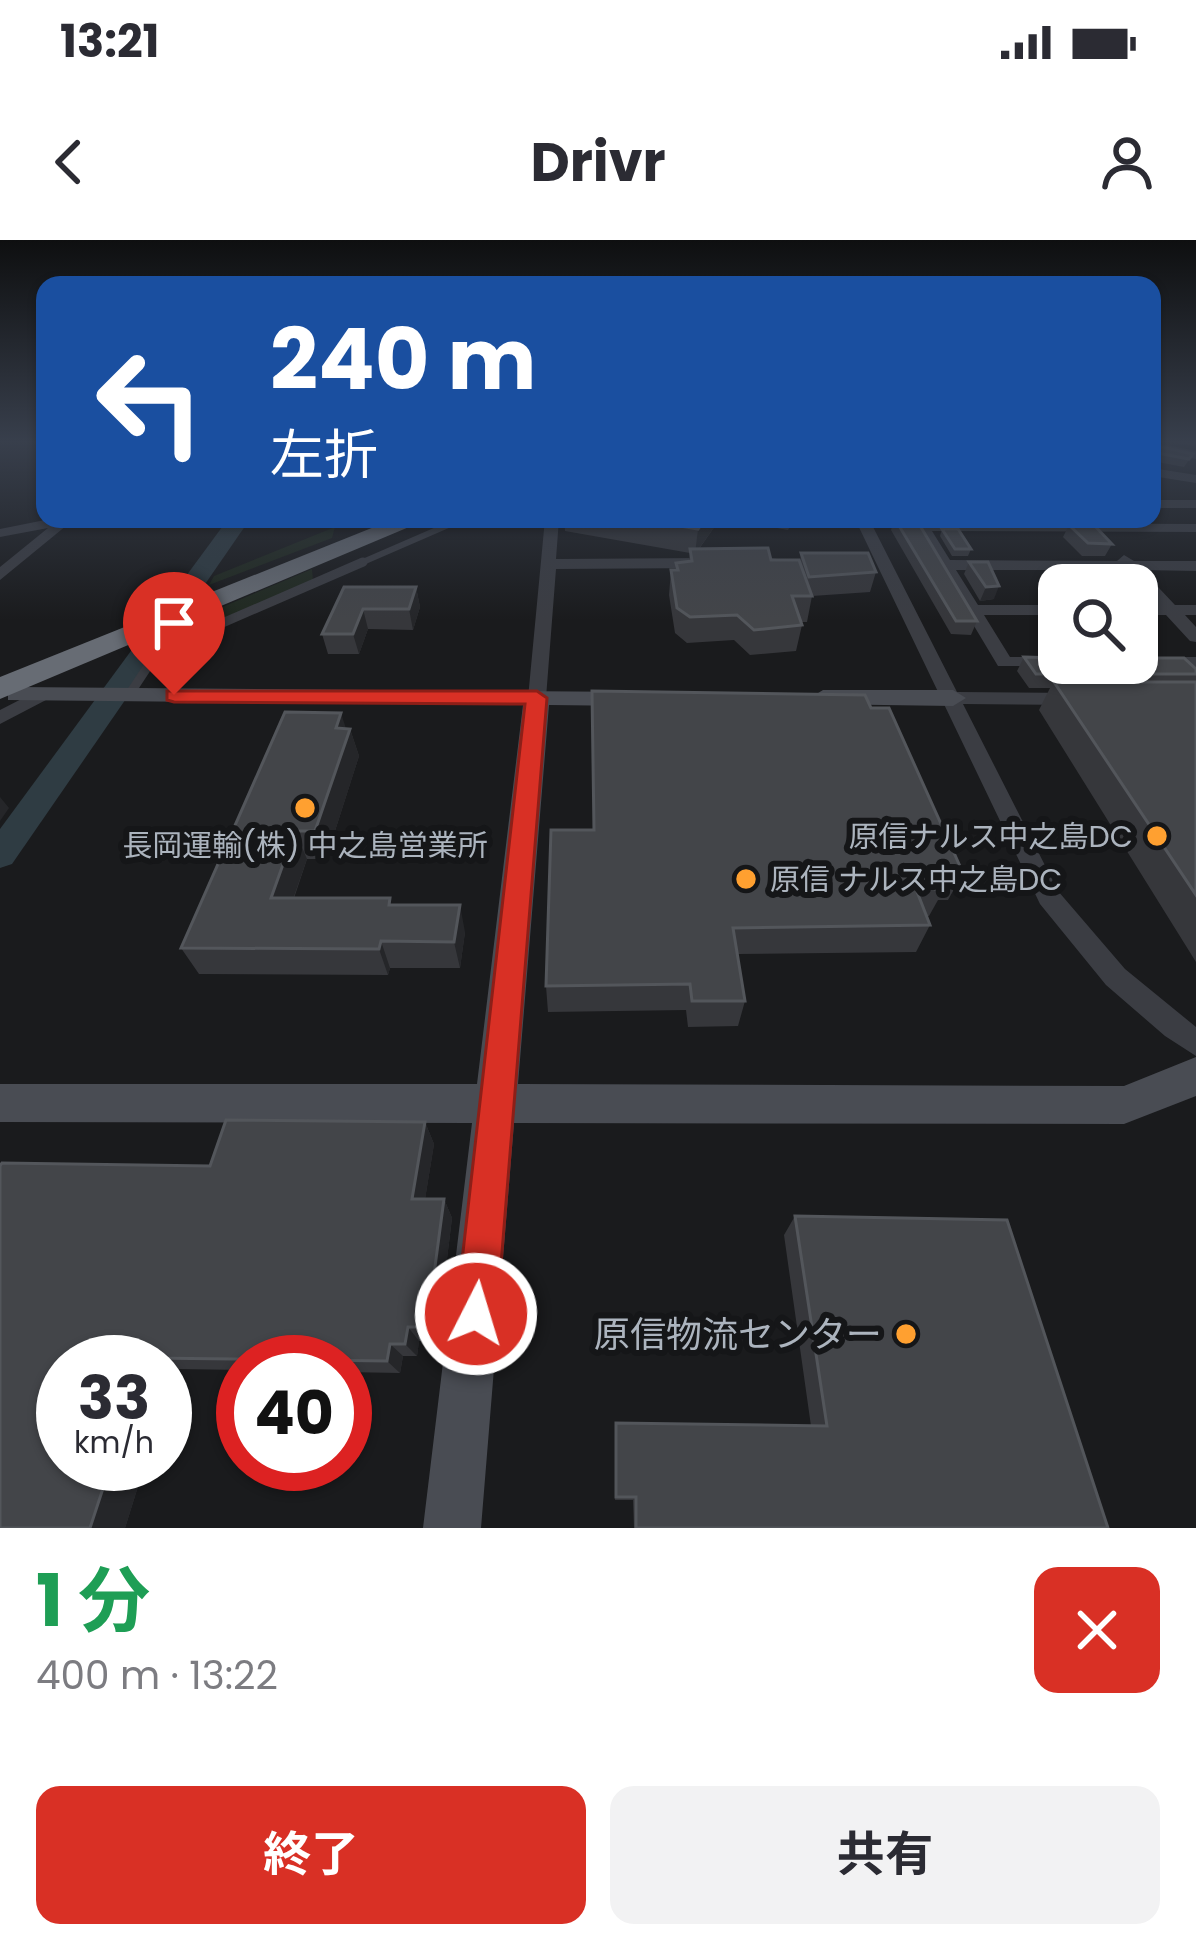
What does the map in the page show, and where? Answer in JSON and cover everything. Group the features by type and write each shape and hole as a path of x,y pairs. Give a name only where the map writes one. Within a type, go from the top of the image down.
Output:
{"highway":[{"path":"200,603 369,528"},
{"path":"11,685 146,624 393,528"}],"street":[{"path":"1161,504 1196,504"},
{"path":"0,533 36,526"},
{"path":"1161,527 1196,528"},
{"path":"0,574 56,528"},
{"path":"452,1528 552,528"},
{"path":"866,528 1049,897 1072,930 1128,989 1196,1043"},
{"path":"923,528 1004,662 1038,662"},
{"path":"1094,528 1128,564"},
{"path":"550,564 717,563"},
{"path":"860,563 884,563"},
{"path":"945,565 1038,566"},
{"path":"1158,567 1196,566"},
{"path":"1158,597 1196,637"},
{"path":"972,610 1038,610"},
{"path":"1158,610 1196,610"},
{"path":"1158,662 1196,662"},
{"path":"0,718 11,685 129,695 652,698"},
{"path":"791,698 1108,699"},
{"path":"0,1103 1124,1105 1158,1096 1196,1075"}],"lane":[{"path":"129,695 158,651 439,528"}],"shaded area":[{"path":"335,528 332,538 209,585 214,576"},
{"path":"312,569 313,580 199,629 180,625"}],"building":[{"path":"900,528 921,528 977,621 956,621"},
{"path":"1072,528 1097,528 1112,544 1088,543"},
{"path":"942,529 958,529 971,549 955,549"},
{"path":"768,548 771,560 799,560 812,596 792,596 802,625 754,630 737,615 690,617 677,608 671,570 678,570 676,563 692,561 690,549"},
{"path":"801,553 868,553 876,572 809,577"},
{"path":"969,562 988,562 999,586 986,587"},
{"path":"344,587 416,587 409,609 363,609 353,634 322,634"},
{"path":"1024,657 1038,657 1036,674"},
{"path":"1158,658 1184,658 1196,674 1158,674"},
{"path":"1196,682 1196,895 1055,684"},
{"name":"原信 ナルス中之島DC","path":"592,691 865,695 871,708 889,708 963,873 936,873 943,889 916,889 930,925 733,928 745,1001 692,1001 690,984 546,986 551,830 594,830"},
{"path":"285,712 341,713 336,728 350,729 315,831 295,831 271,898 390,898 389,905 460,905 454,942 381,941 379,949 181,948"},
{"path":"226,1120 425,1122 412,1199 444,1199 427,1327 408,1327 405,1344 390,1344 387,1361 372,1361 372,1335 216,1335 216,1359 192,1359 192,1335 36,1335 36,1491 102,1491 90,1528 0,1528 0,1166 210,1166"},
{"name":"原信物流センター","path":"795,1216 1007,1220 1108,1528 636,1528 636,1497 616,1497 616,1423 827,1426"}],"waterway":[{"path":"0,855 233,528"}],"place":[{"name":"長岡運輸(株) 中之島営業所","path":"305,808"},
{"name":"原信ナルス中之島DC","path":"1157,836"},
{"name":"原信 ナルス中之島DC","path":"746,879"},
{"name":"原信物流センター","path":"906,1334"}],"route":[{"path":"174,695 537,698 476,1314"}]}
